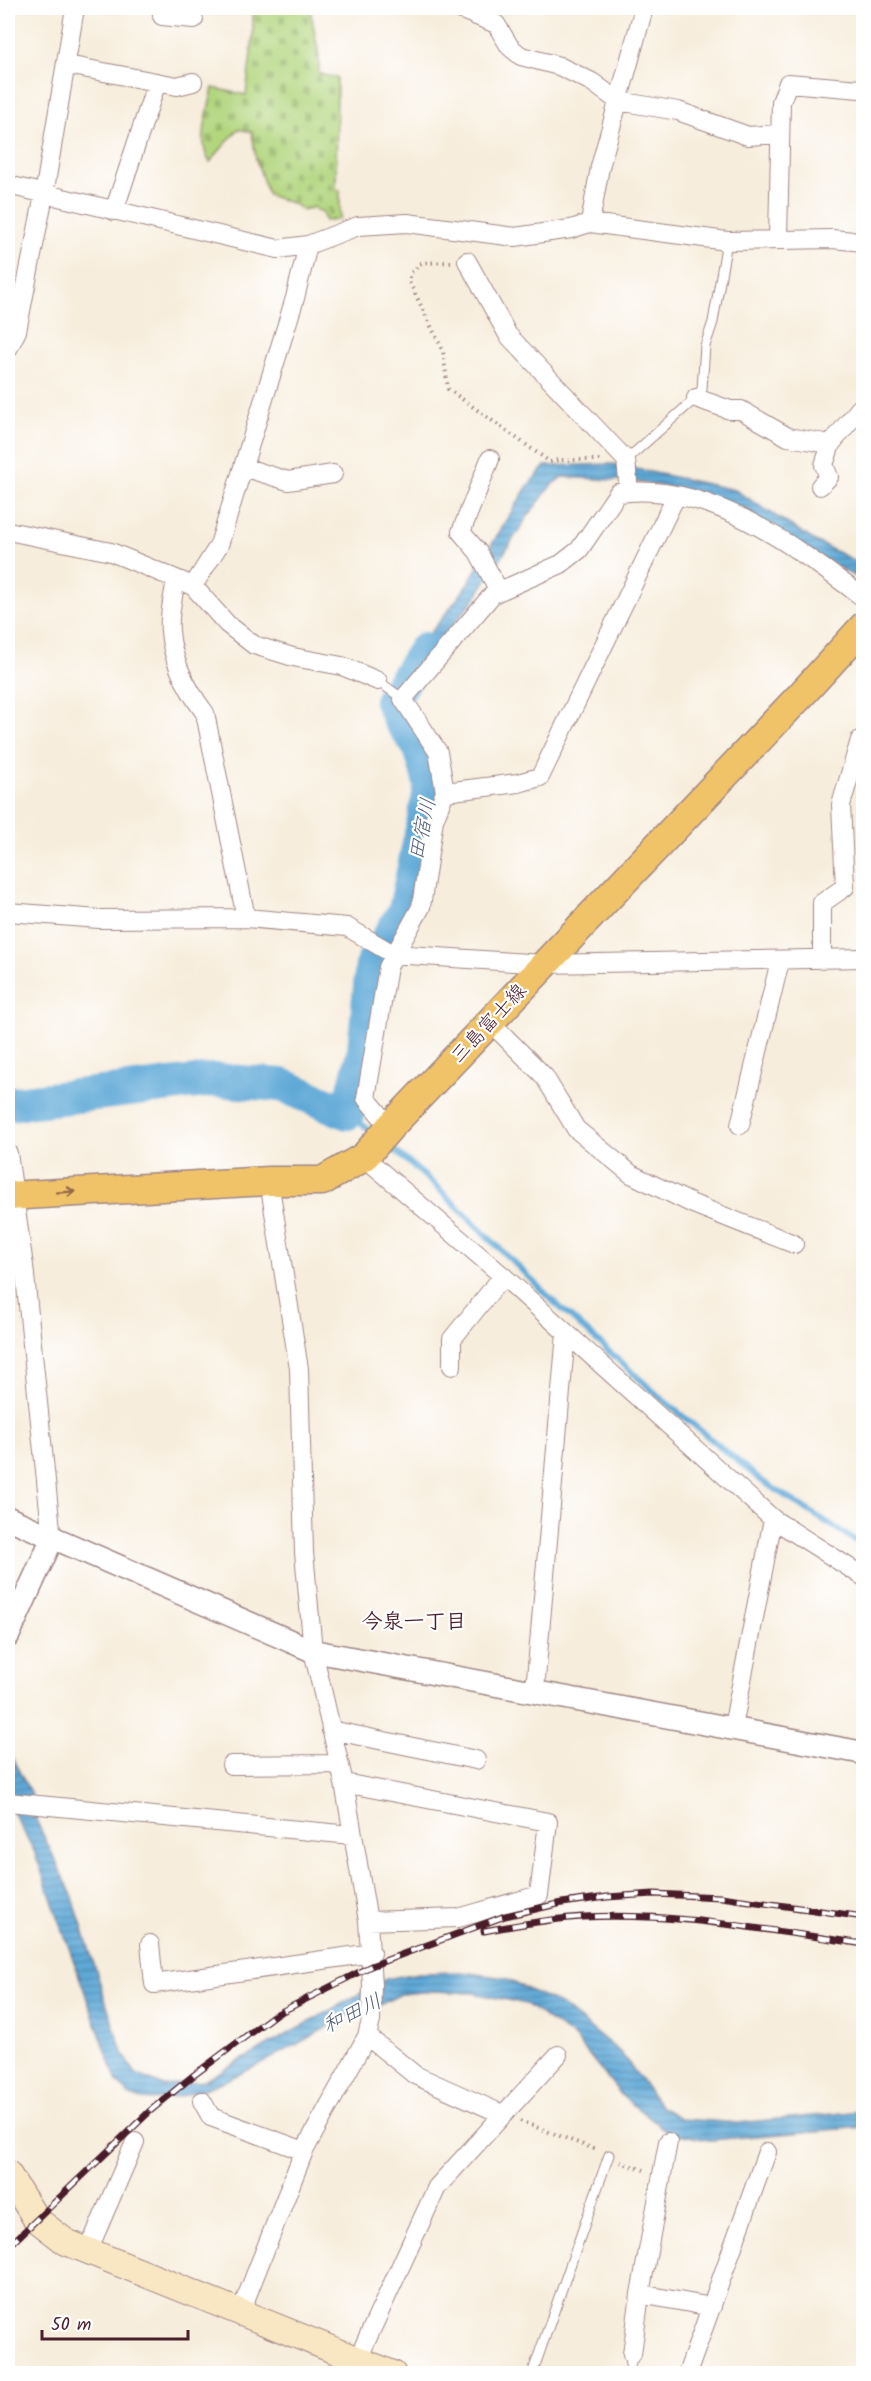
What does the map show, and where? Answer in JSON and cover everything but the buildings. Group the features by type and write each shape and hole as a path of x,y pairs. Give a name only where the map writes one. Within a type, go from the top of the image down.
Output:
{"main road":[{"name":"三島富士線","path":"11,1195 269,1181 322,1181 379,1140 864,626"},
{"path":"8,2174 36,2219 66,2242 241,2311 353,2366 393,2373"}],"street":[{"path":"8,348 17,331 44,195 75,8"},
{"path":"162,8 162,16 194,19"},
{"path":"590,223 600,167 644,8"},
{"path":"465,9 496,24 510,47 521,56 559,66 591,82 618,101 678,111 748,136 779,135"},
{"path":"67,65 177,86 193,82"},
{"path":"114,211 157,82"},
{"path":"778,239 781,102 788,83 860,88"},
{"path":"8,185 278,249 308,245 358,226 407,223 515,237 571,229 590,223 728,241 778,239 864,242"},
{"path":"246,918 205,713 190,693 176,661 170,630 185,582 219,545 308,245"},
{"path":"467,261 508,335 627,462 629,492"},
{"path":"696,398 730,410 741,410 788,437 831,444"},
{"path":"820,486 829,477 824,465 831,444 860,408"},
{"path":"490,459 461,532 478,552 497,587"},
{"path":"243,467 288,481 333,474"},
{"path":"864,598 811,559 744,520 704,502 676,496 629,492 618,493 579,550 561,564 497,587 403,699 438,753 445,792 434,820 421,907 393,954 388,967 366,1098 379,1140 503,1276 773,1519 864,1577"},
{"path":"445,792 518,783 540,777 676,496"},
{"path":"8,531 111,552 185,582 227,624 254,645 293,657 342,666 378,681"},
{"path":"822,960 822,903 845,887 841,805 860,740"},
{"path":"8,912 99,919 246,918 347,927 393,954 544,964 864,958"},
{"path":"740,1125 780,961"},
{"path":"490,1022 544,1076 576,1129 631,1174 693,1204 794,1244"},
{"path":"8,1153 16,1269 52,1539 8,1636"},
{"path":"241,2311 304,2151 369,2028 372,1985 372,1953 368,1921 351,1835 344,1783 313,1651 304,1552 299,1369 269,1181"},
{"path":"452,1366 452,1339 503,1276"},
{"path":"535,1690 566,1333"},
{"path":"8,1518 313,1651 864,1752"},
{"path":"733,1727 773,1519"},
{"path":"331,1730 476,1760"},
{"path":"231,1765 339,1764"},
{"path":"344,1783 548,1822 539,1895 458,1918 368,1921"},
{"path":"8,1802 351,1835"},
{"path":"150,1944 154,1984 372,1953"},
{"path":"369,2028 415,2075 502,2114"},
{"path":"353,2366 437,2187 558,2055"},
{"path":"202,2101 211,2117 304,2151"},
{"path":"88,2251 135,2142"},
{"path":"632,2354 640,2294 668,2142"},
{"path":"687,2373 767,2152"},
{"path":"640,2294 712,2307"}],"lane":[{"path":"627,462 696,398 702,388 705,346 713,322 728,241"},
{"path":"378,681 403,699"},
{"path":"532,2373 608,2156"},
{"path":"629,2373 632,2354"}],"path":[{"path":"467,261 421,263 410,274 410,283 443,351 448,389 550,462 558,460 627,462"},
{"path":"502,2114 662,2175"}],"green space":[{"path":"253,8 310,8 319,56 319,74 337,78 336,190 340,190 340,219 325,221 322,211 316,211 315,207 302,210 294,204 268,195 256,159 252,132 238,129 210,162 206,154 205,126 213,88 246,95 253,37"}],"water":[{"path":"613,464 735,490 815,541 863,565 863,581 702,493 631,481 562,477 550,487 526,519 474,600 398,689 395,702 419,740 428,760 434,783 425,782 416,747 384,702 388,687 461,594 527,487 545,466"},
{"name":"和田川","path":"8,1750 31,1794 37,1822 72,1895 122,2052 136,2074 164,2086 204,2081 386,1979 418,1973 462,1972 504,1978 563,2006 621,2053 661,2107 682,2119 738,2123 863,2111 863,2127 709,2140 668,2132 623,2097 575,2038 526,2004 474,1993 434,1991 401,1994 362,2014 356,2011 279,2054 215,2085 185,2095 157,2100 134,2097 117,2082 35,1853 8,1802"}],"waterway":[{"name":"田宿川","path":"8,1104 214,1080 282,1085 348,1113 364,1050 372,964 405,910 431,786 420,748 399,719 391,701 425,649"},
{"path":"348,1113 373,1133"},
{"path":"386,1143 435,1185 553,1301 662,1399 762,1481 864,1546"}],"railway":[{"path":"8,2247 150,2111 194,2075 273,2016 371,1966 505,1916 562,1903 607,1897 654,1894 721,1897 864,1917"},
{"path":"484,1931 570,1918 653,1917 724,1924 864,1944"}],"district":[{"name":"今泉一丁目","path":"414,1621"}]}
